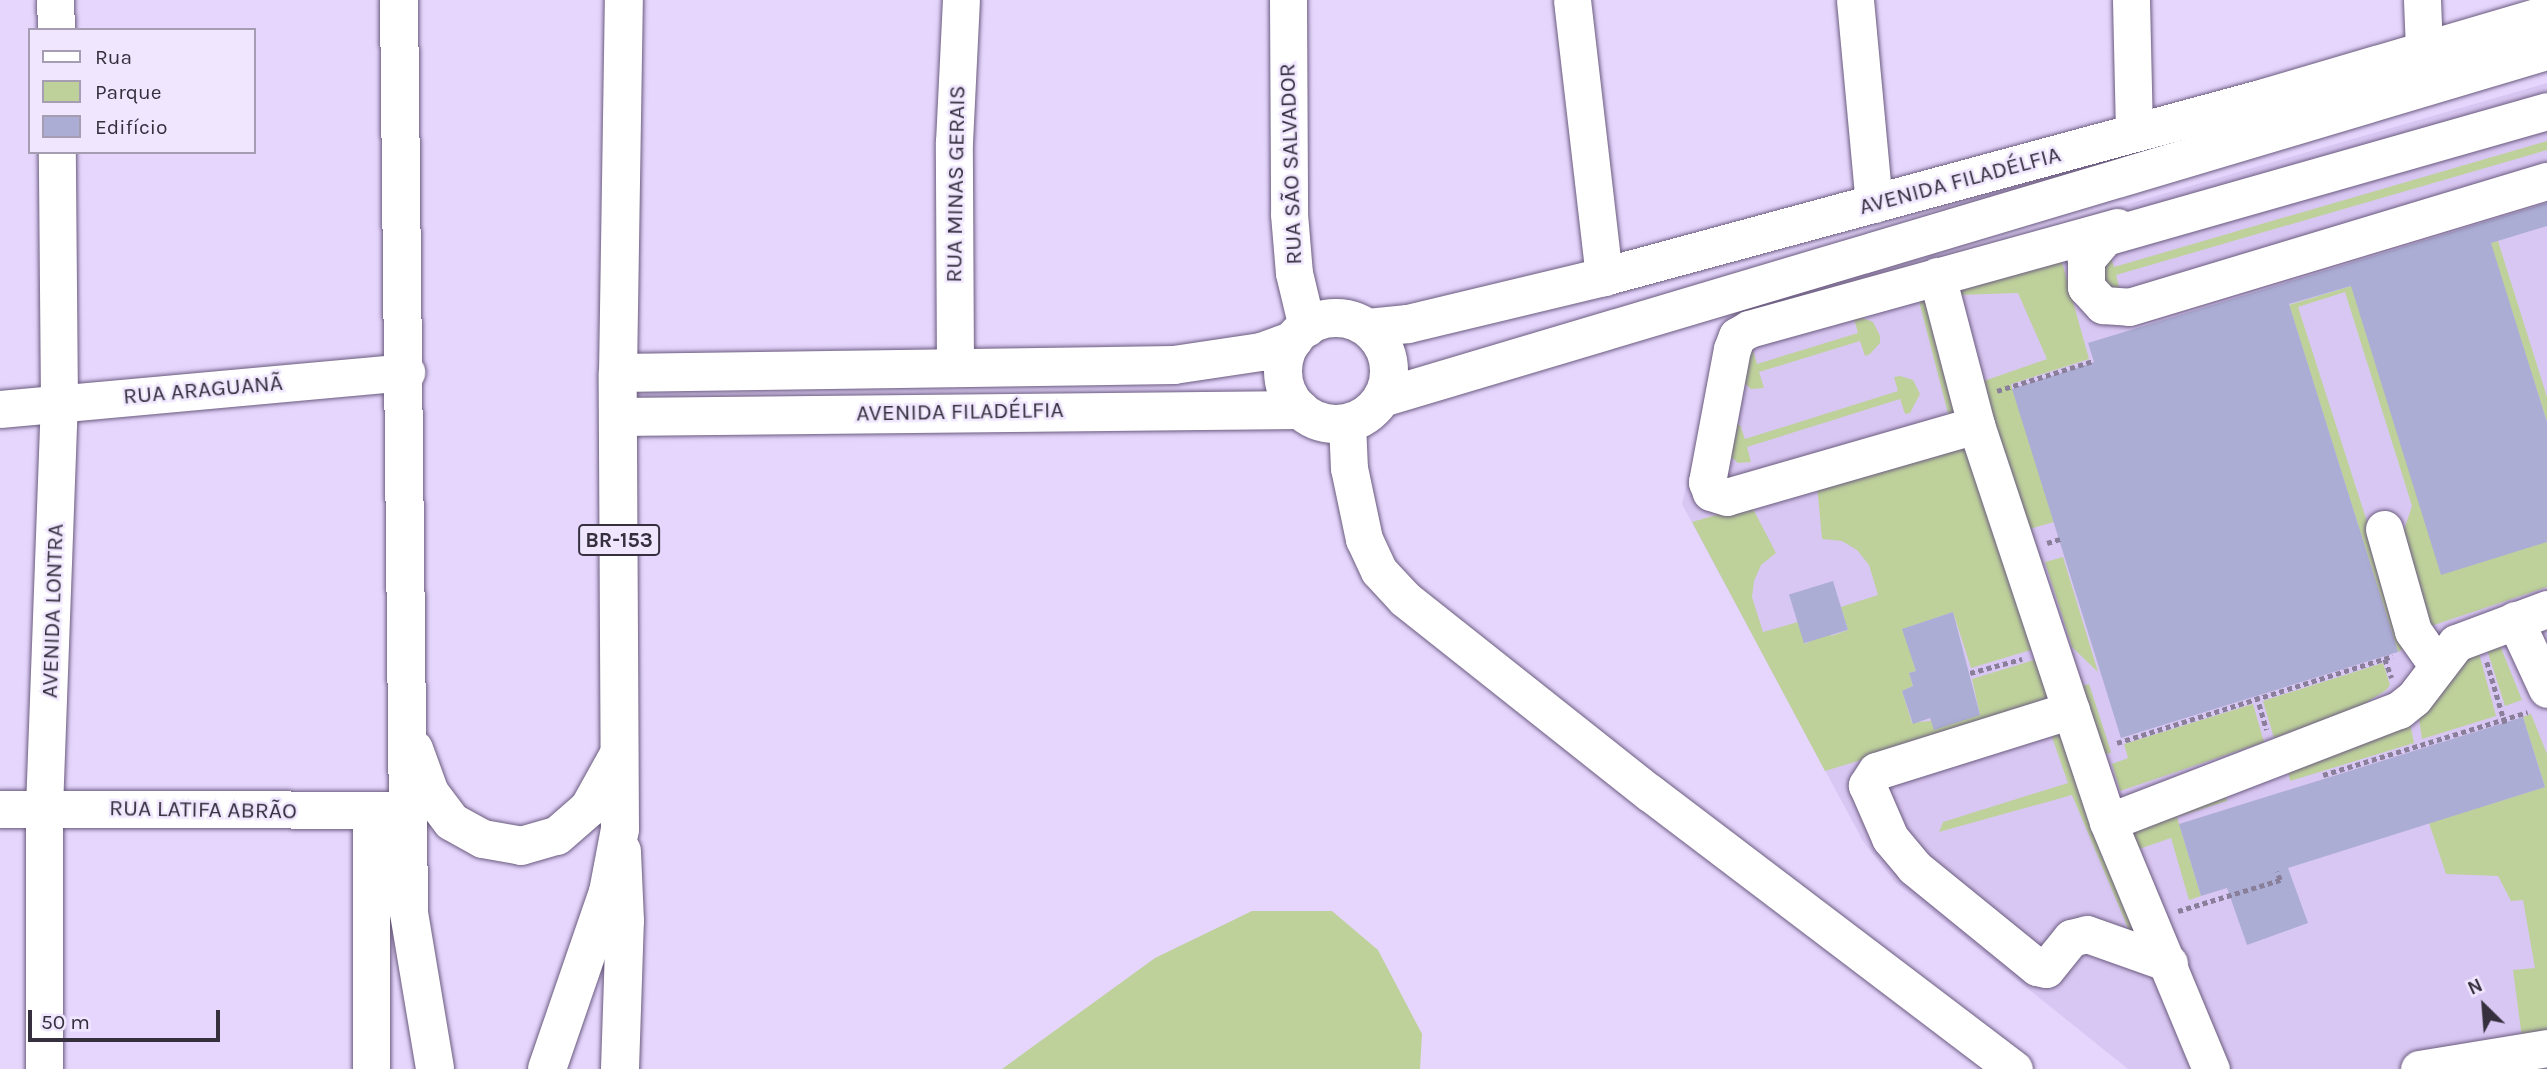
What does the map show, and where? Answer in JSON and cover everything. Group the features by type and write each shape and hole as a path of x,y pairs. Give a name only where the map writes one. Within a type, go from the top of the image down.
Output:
{"main road":[{"path":"399,0 410,737 389,811 435,1069"},
{"name":"BR-153","path":"547,1069 608,892 620,829 618,373 624,0"},
{"name":"AVENIDA FILADÉLFIA","path":"1368,328 1408,324 1604,277 2134,133 2547,15"},
{"name":"AVENIDA FILADÉLFIA","path":"1382,398 2547,51"},
{"path":"1337,318 1368,328 1386,353 1388,383 1382,398 1373,409 1347,423 1323,421 1301,410 1285,384 1283,369 1300,333 1337,318"},
{"name":"AVENIDA FILADÉLFIA","path":"618,373 1174,365 1261,352 1300,333"},
{"name":"AVENIDA FILADÉLFIA","path":"618,418 1301,410"},
{"path":"410,737 430,793 452,822 483,839 521,846 557,836 589,808 620,753"},
{"path":"620,829 625,921 620,1069"}],"street":[{"path":"55,0 56,28"},
{"name":"RUA MINAS GERAIS","path":"955,369 954,142 961,0"},
{"name":"RUA SÃO SALVADOR","path":"1288,0 1289,214 1300,333"},
{"path":"1572,0 1604,277"},
{"path":"1855,0 1874,204"},
{"path":"2131,0 2134,133"},
{"path":"2422,0 2424,50"},
{"path":"2547,111 2105,237 2086,260 2086,287 2103,305 2116,308 2547,181"},
{"name":"AVENIDA LONTRA","path":"44,1069 44,808 60,403 57,154"},
{"path":"1976,425 1727,497 1711,492 1707,482 1737,336 1749,329 2112,226 2131,228"},
{"path":"1937,276 1976,425 2108,822 2211,1069"},
{"name":"RUA ARAGUANÃ","path":"0,409 406,372"},
{"path":"1347,423 1349,468 1364,539 1379,571 1405,599 1650,793 2014,1069"},
{"path":"2108,822 2390,714 2414,698 2428,654 2384,529"},
{"path":"2428,654 2478,631 2531,614 2541,699"},
{"path":"2071,710 1876,771 1867,785 1890,838 1914,867 2037,967 2046,969 2071,938 2087,933 2169,963"},
{"name":"RUA LATIFA ABRÃO","path":"0,809 389,811"},
{"path":"371,1069 389,811"},
{"path":"2419,1069 2547,1048"}],"path":[{"path":"2011,386 2093,361"},
{"path":"2478,631 2504,721"},
{"path":"1970,673 2051,651"},
{"path":"2117,743 2385,659 2428,654"},
{"path":"2385,659 2395,685"},
{"path":"2257,697 2271,744"},
{"path":"2420,745 2504,721 2541,699"},
{"path":"2150,919 2280,880 2277,872"}],"shaded area":[{"path":"2547,83 2547,1069 2128,1069 1895,882 1863,841 1682,504 1726,320"}],"green space":[{"path":"2547,141 2547,150 2116,275 2120,290 2107,291 2094,266 2109,253 2114,267"},
{"path":"2498,241 2547,397 2547,422 2494,255 2483,245"},
{"path":"2060,255 2089,359 2011,384 2054,522 2026,530 1978,383 2047,359 2018,293 1958,295 1958,289"},
{"path":"2371,280 2547,542 2547,587 2428,627 2400,542 2412,506 2345,292 2298,307 2407,646 2398,652 2289,305"},
{"path":"1927,292 1961,419 1949,417 1919,301"},
{"path":"1860,317 1873,322 1880,336 1880,343 1870,354 1865,356 1860,341 1759,372 1764,388 1751,389 1740,379 1746,353 1753,351 1757,364 1858,333 1854,319"},
{"path":"1894,377 1913,380 1920,394 1910,413 1905,414 1900,399 1747,447 1751,462 1738,463 1727,453 1733,427 1740,425 1745,439 1898,391"},
{"path":"1963,443 2034,649 1971,668 1953,612 1903,629 1916,671 1909,673 1913,686 1902,691 1912,723 1980,715 1972,679 2037,659 2048,698 2043,705 1825,771 1692,522 1751,505 1776,553 1761,565 1754,581 1752,597 1763,632 1798,622 1805,644 1829,631 1831,636 1848,630 1841,607 1878,595 1869,565 1857,550 1842,541 1822,539 1817,485"},
{"path":"2063,557 2098,672 2072,647 2045,562"},
{"path":"2497,638 2522,700 2505,706 2485,643"},
{"path":"2477,646 2496,716 2422,739 2418,712"},
{"path":"2383,663 2390,685 2386,690 2358,708 2274,738 2263,701"},
{"path":"2089,684 2111,752 2099,756 2077,688"},
{"path":"2253,704 2264,742 2120,791 2112,764 2128,758 2124,744"},
{"path":"2531,714 2547,754 2547,1034 2522,1038 2513,970 2535,968 2523,900 2511,901 2498,876 2446,874 2429,823 2545,787 2523,717"},
{"path":"2409,719 2414,743 2290,781 2288,771"},
{"path":"2059,730 2142,931 2131,935 2072,795 1939,832 1943,822 2068,783 2052,737"},
{"path":"2225,792 2227,801 2177,817 2201,896 2189,900 2171,838 2136,850 2131,829"},
{"path":"1252,911 1332,911 1378,950 1422,1034 1420,1069 1002,1069 1155,958"}],"building":[{"path":"2547,203 2547,226 2491,243 2547,422 2547,542 2441,575 2351,286 2289,304 2398,652 2121,738 2012,389 2094,362 2088,343"},
{"path":"1833,581 1848,630 1804,643 1789,594"},
{"path":"1953,612 1980,715 1934,730 1930,718 1913,724 1902,691 1913,686 1909,673 1916,671 1902,629"},
{"path":"2523,717 2545,787 2288,868 2308,923 2247,945 2227,888 2201,896 2179,824"}]}
